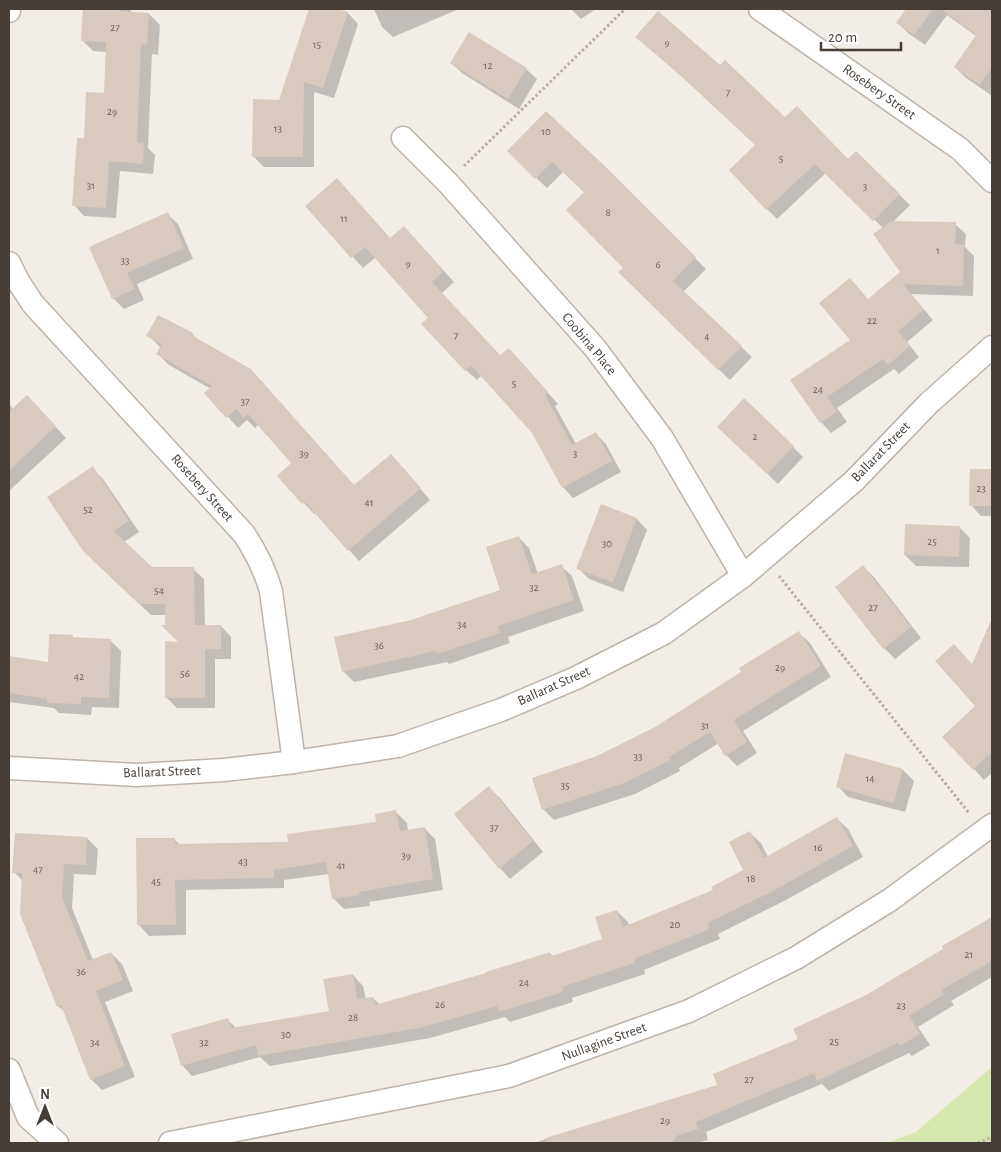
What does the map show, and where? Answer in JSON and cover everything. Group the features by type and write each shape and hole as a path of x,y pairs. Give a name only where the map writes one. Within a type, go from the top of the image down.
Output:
{"street":[{"name":"Rosebery Street","path":"760,9 960,148 992,181"},
{"name":"Coobina Place","path":"403,138 448,183 595,348 662,438 743,576"},
{"name":"Rosebery Street","path":"9,263 18,281 34,304 237,527 256,551 272,591 294,762"},
{"name":"Ballarat Street","path":"9,768 137,775 224,770 294,762 398,746 501,710 576,678 664,633 743,576 854,481 929,403 992,347"},
{"name":"Nullagine Street","path":"170,1143 509,1076 689,1011 796,958 890,900 988,828"},
{"path":"9,1070 28,1117 57,1143"}],"path":[{"path":"448,183 625,9"},
{"path":"764,558 988,828"},
{"path":"978,1143 992,1137"}],"green space":[{"path":"992,1067 992,1143 886,1143 916,1132"}],"building":[{"path":"83,9 120,9 120,11 149,13 147,45 141,44 137,142 144,143 143,164 109,161 106,208 72,206 77,138 84,138 86,92 104,93 106,42 81,41"},
{"path":"309,9 337,9 348,12 323,88 304,82 303,157 252,157 253,99 279,100"},
{"path":"906,9 933,9 914,35 896,23"},
{"path":"941,9 992,9 992,67 980,85 954,67 976,35"},
{"path":"658,11 720,65 725,60 785,117 797,106 848,159 856,151 900,194 873,221 815,164 766,210 729,170 755,145 678,73 635,37"},
{"path":"469,32 527,68 508,99 450,63"},
{"path":"546,111 608,169 696,257 673,281 742,346 718,370 618,272 623,268 566,210 584,192 552,162 535,179 507,151"},
{"path":"337,178 390,238 404,226 444,271 432,282 500,355 509,348 548,392 545,395 572,445 596,432 612,461 562,488 532,433 471,365 465,371 421,324 428,318 365,247 351,258 305,206"},
{"path":"168,212 184,248 127,273 135,289 112,299 89,247"},
{"path":"891,221 956,222 955,244 964,245 963,286 903,284 924,310 898,331 910,346 888,365 883,359 827,397 837,412 820,423 790,380 850,340 819,303 850,278 868,299 900,272 873,234"},
{"path":"158,315 193,333 191,335 251,369 354,485 391,454 421,488 348,551 305,502 302,504 277,476 291,463 248,414 244,418 236,409 226,418 204,393 212,386 156,354 162,344 146,336"},
{"path":"27,395 56,426 9,471 9,412"},
{"path":"744,398 794,446 767,474 717,427"},
{"path":"93,466 129,521 114,531 152,567 194,567 195,625 221,625 221,649 205,649 205,698 165,698 165,641 178,642 161,625 165,625 165,604 139,604 83,551 47,497"},
{"path":"970,469 992,469 992,506 969,506"},
{"path":"601,504 637,518 613,582 576,569"},
{"path":"905,524 960,526 959,557 904,555"},
{"path":"519,536 532,574 562,564 574,600 498,626 500,633 437,654 436,651 342,672 334,637 411,620 500,590 486,547"},
{"path":"863,565 911,627 883,649 835,587"},
{"path":"992,618 992,752 973,770 942,737 975,706 935,661 954,644 972,664"},
{"path":"799,631 821,666 734,720 747,742 725,756 710,732 669,757 671,760 624,783 542,810 532,778 597,756 655,727 741,672 739,668"},
{"path":"49,634 111,639 109,698 81,697 81,704 47,703 47,699 9,693 9,656 48,662"},
{"path":"845,753 903,769 894,803 836,787"},
{"path":"489,786 533,841 499,869 454,814"},
{"path":"396,810 400,831 425,827 433,879 359,892 359,895 332,899 326,862 274,870 274,878 175,880 176,925 137,925 136,838 175,838 175,844 288,842 287,834 376,822 375,814"},
{"path":"837,817 853,846 775,890 708,923 710,929 634,959 635,963 562,987 563,992 499,1012 497,1006 419,1028 258,1056 256,1045 181,1066 171,1034 228,1018 231,1028 329,1011 323,979 353,974 357,999 373,997 375,1005 486,973 550,952 552,956 602,939 595,917 617,910 623,927 713,890 711,887 743,870 729,842 750,831 764,858"},
{"path":"15,833 87,837 86,865 64,864 62,897 88,961 111,952 123,980 96,991 125,1066 90,1080 61,1005 57,1007 20,914 22,873 12,873"},
{"path":"992,917 992,961 941,990 944,994 909,1016 920,1034 900,1046 898,1043 817,1081 814,1073 696,1122 698,1129 676,1136 672,1143 547,1143 546,1138 717,1085 713,1074 798,1039 793,1029 866,995 943,949 942,946"}]}
